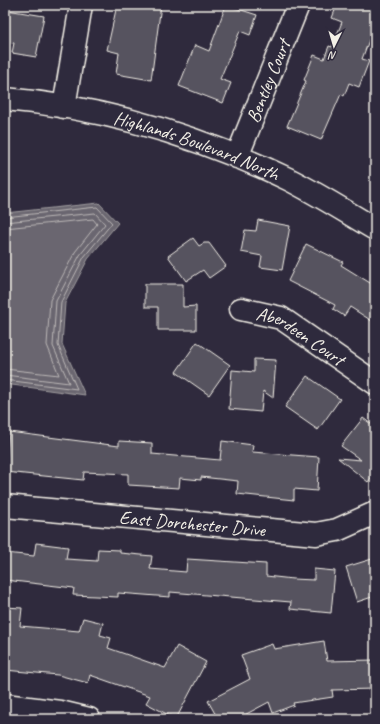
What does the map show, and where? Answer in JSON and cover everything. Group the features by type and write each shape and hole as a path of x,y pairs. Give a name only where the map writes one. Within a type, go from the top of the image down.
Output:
{"street":[{"path":"64,106 81,5"},
{"name":"Bentley Court","path":"237,157 298,5"},
{"name":"Highlands Boulevard North","path":"5,98 64,106 129,121 195,140 288,180 375,229"},
{"name":"Aberdeen Court","path":"241,309 281,318 375,383"},
{"name":"East Dorchester Drive","path":"5,506 316,534 337,530 375,514"},
{"path":"5,705 60,712 89,719"}],"water":[{"path":"99,203 118,223 88,259 65,303 62,344 85,395 5,384 5,213"}],"building":[{"path":"117,5 161,5 151,80 116,74 119,53 107,50"},
{"path":"226,5 257,15 250,35 240,31 220,79 231,83 223,103 179,86 195,45 209,51"},
{"path":"337,5 375,5 375,24 362,59 369,61 359,87 349,83 344,96 341,94 321,140 287,126 306,81 304,80 314,55 324,59 329,46 332,47 342,22 332,18"},
{"path":"7,10 44,16 36,57 12,53 14,43 5,42"},
{"path":"258,220 290,226 282,270 260,267 262,256 241,252 245,230 256,231"},
{"path":"193,238 199,246 204,243 209,243 226,266 209,278 203,270 186,281 168,256"},
{"path":"306,244 343,262 341,265 375,286 375,323 350,307 344,316 333,309 335,305 288,281"},
{"path":"145,284 183,284 183,307 196,306 196,330 158,330 158,307 145,307"},
{"path":"197,342 230,365 209,395 176,372"},
{"path":"254,359 276,360 273,398 263,391 261,412 229,409 232,370 254,372"},
{"path":"307,376 340,399 318,430 285,407"},
{"path":"363,418 375,427 375,473 368,482 338,458 361,460 341,446"},
{"path":"9,432 119,446 119,441 152,443 152,454 220,460 222,441 253,445 252,452 319,457 317,491 294,489 294,500 237,494 238,481 201,477 201,480 180,478 179,488 128,485 128,474 84,472 83,480 5,472"},
{"path":"36,543 68,547 66,559 97,561 98,549 120,550 120,553 152,556 150,569 186,572 187,559 266,564 266,576 293,579 314,580 314,569 335,571 331,613 290,609 291,602 170,592 170,597 118,593 118,597 73,595 74,588 5,580 5,553 34,556"},
{"path":"372,559 375,569 375,596 357,602 346,567"},
{"path":"5,607 22,608 20,626 79,631 83,618 103,623 100,635 111,638 108,648 165,668 177,646 206,662 176,719 146,703 150,696 90,675 88,683 58,675 5,670"},
{"path":"324,641 327,661 375,660 375,689 332,690 333,697 293,703 294,705 273,713 269,702 237,719 218,719 208,701 250,679 241,655 272,644 274,649"}]}
